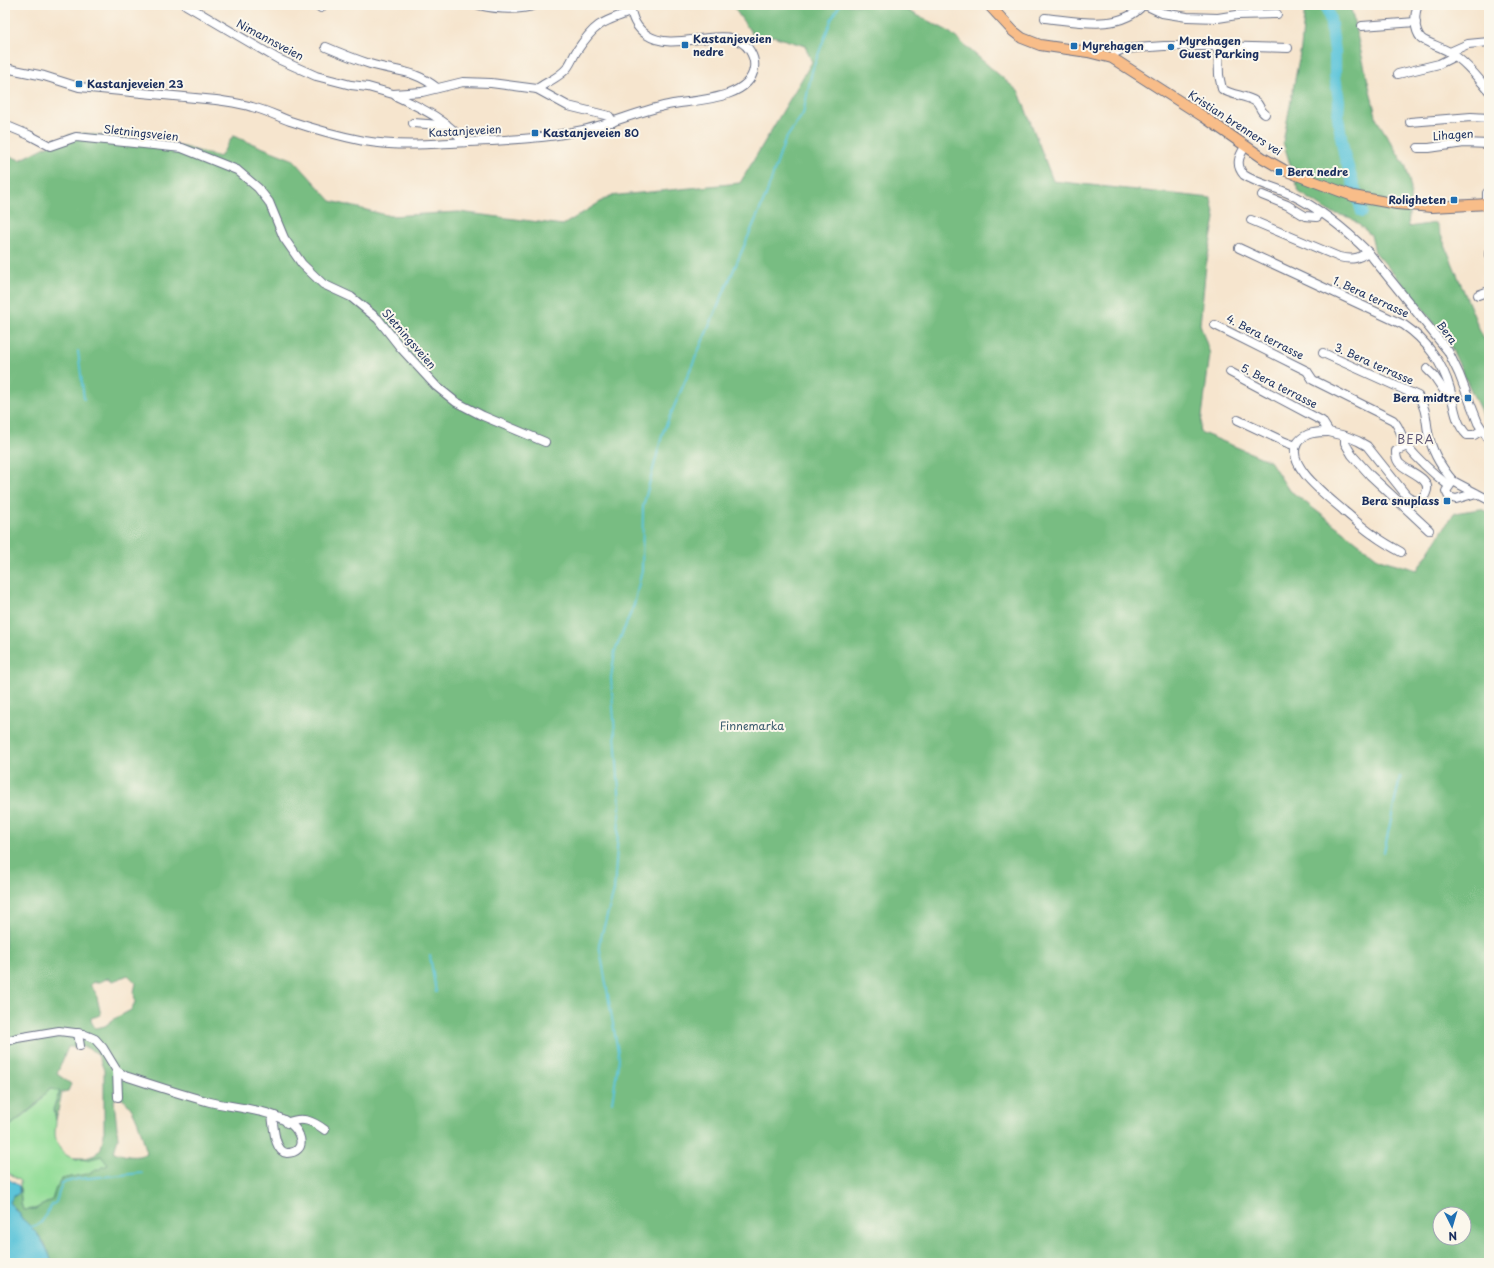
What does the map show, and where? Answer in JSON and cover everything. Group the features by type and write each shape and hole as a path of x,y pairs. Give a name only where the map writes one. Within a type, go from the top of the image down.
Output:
{"main road":[{"name":"Kristian brenners vei","path":"989,5 1013,31 1031,42 1040,45 1088,52 1112,58 1204,117 1245,147 1284,170 1353,196 1383,202 1432,207 1488,204"}],"street":[{"name":"Nimannsveien","path":"186,5 278,58 316,76 393,94"},
{"path":"478,5 506,9 524,8 536,5"},
{"path":"1045,18 1105,22 1115,21 1128,17 1144,5 1162,13 1187,18 1218,18 1237,15 1277,14"},
{"path":"1418,5 1416,22 1422,39 1452,54 1471,70 1489,91"},
{"path":"537,89 558,76 568,67 587,36 598,25 631,9"},
{"name":"Kastanjeveien","path":"5,68 44,76 79,87 209,99 236,103 253,107 320,130 365,141 411,145 547,136 579,131 673,104 723,96 737,90 749,80 754,69 753,56 746,45 733,38 718,37 667,43 652,39 640,30 633,20 631,9"},
{"path":"1362,26 1416,22"},
{"path":"1398,74 1439,64 1468,44 1489,42"},
{"path":"1112,58 1115,52 1123,49 1164,46 1288,48"},
{"path":"1218,46 1219,75 1222,89 1233,95 1255,101 1265,114"},
{"path":"326,47 370,64 420,76 437,88"},
{"path":"393,94 422,92 463,82 491,83 537,89 568,106 609,116 613,122"},
{"path":"393,94 429,111 456,132 464,142"},
{"path":"1410,122 1471,117 1489,118"},
{"path":"413,123 446,124"},
{"name":"Sletningsveien","path":"5,125 50,146 76,137 182,148 236,170 258,188 270,202 284,238 302,264 322,284 351,297 378,318 400,347 436,386 456,402 483,416 545,442"},
{"name":"Lihagen","path":"1418,148 1464,143 1489,144"},
{"name":"Bera","path":"1245,147 1239,157 1238,162 1239,168 1244,175 1291,195 1321,212 1355,238 1368,252 1448,352 1459,374 1482,430 1489,440"},
{"path":"1488,193 1488,204"},
{"path":"1262,195 1305,216 1318,216 1321,212"},
{"path":"1251,220 1339,257 1355,259 1368,252"},
{"name":"1. Bera terrasse","path":"1239,248 1397,321 1415,332 1438,360 1448,383 1452,402 1462,430 1467,435 1474,435 1482,430"},
{"path":"1478,295 1489,291"},
{"name":"4. Bera terrasse","path":"1215,325 1308,371 1313,380 1393,420 1398,425 1407,446 1420,460 1451,484"},
{"name":"3. Bera terrasse","path":"1323,353 1418,396 1422,402 1426,414 1428,432 1433,449 1451,484"},
{"path":"1427,368 1452,402"},
{"name":"5. Bera terrasse","path":"1230,372 1322,420 1329,432"},
{"path":"1238,420 1296,446"},
{"path":"1401,552 1374,536 1308,479 1298,463 1296,446 1305,436 1316,432 1329,432 1359,441 1367,446 1406,495 1414,501 1420,500 1425,496 1428,490 1426,484 1399,464 1396,458 1396,451 1407,446"},
{"path":"1345,436 1345,443 1352,455 1370,475 1429,530"},
{"path":"1476,493 1462,498 1452,499 1446,491 1451,484 1476,493 1489,500"},
{"path":"5,1042 17,1038 49,1032 65,1031 94,1038 103,1048 117,1071 125,1076 211,1103 266,1112 293,1126 298,1132 301,1139 301,1144 298,1149 292,1153 284,1153 276,1142 272,1116"},
{"path":"78,1033 80,1046"},
{"path":"117,1071 118,1097"},
{"path":"287,1123 302,1118 311,1121 326,1130"}],"green space":[{"name":"Finnemarka","path":"732,5 897,5 948,31 1019,92 1053,181 1211,198 1215,218 1206,266 1200,324 1210,354 1200,432 1270,461 1288,489 1379,559 1417,570 1454,513 1480,509 1489,512 1489,1263 52,1263 45,1244 37,1233 20,1217 10,1202 13,1197 19,1193 19,1186 23,1210 35,1209 52,1200 56,1188 62,1179 87,1174 108,1165 101,1156 87,1160 72,1158 86,1158 95,1155 101,1148 104,1136 104,1070 97,1053 85,1047 68,1047 57,1074 71,1084 68,1091 62,1092 56,1120 54,1107 60,1092 50,1088 38,1103 5,1130 5,154 20,160 69,135 84,133 184,147 220,157 233,136 294,160 331,201 390,216 459,212 563,225 610,196 740,183 812,62 805,46 773,36 757,41","holes":["128,975 136,983 134,992 135,1002 131,1010 114,1019 105,1026 95,1028 91,1018 101,1015 96,993 90,985 93,982 100,982 108,978 113,981","118,1097 124,1100 134,1113 147,1153 143,1155 126,1156 114,1152 118,1138 114,1100"]},
{"path":"1305,5 1350,5 1377,120 1406,167 1411,189 1408,227 1436,223 1483,338 1489,340 1489,429 1451,347 1419,303 1375,252 1371,235 1351,218 1330,212 1299,192 1283,142 1301,48"},
{"path":"49,1088 60,1091 54,1107 56,1121 55,1134 59,1147 68,1156 74,1158 87,1159 101,1156 109,1165 87,1174 62,1179 56,1188 52,1200 35,1209 23,1210 21,1203 20,1181 5,1171 5,1130 38,1104"}],"water":[{"path":"5,1177 19,1186 19,1193 13,1197 10,1202 16,1211 20,1213 20,1217 40,1237 47,1249 52,1263 5,1263"}],"waterway":[{"path":"612,1102 619,1058 599,944 614,891 620,805 611,678 615,651 634,605 642,570 643,507 663,432 765,198 785,140 803,114 812,71 832,18 840,5"},
{"path":"1326,5 1330,19 1335,51 1335,76 1339,101 1338,117 1344,154 1362,212"},
{"path":"78,351 84,399"},
{"path":"1384,852 1400,777"},
{"path":"430,956 436,992"},
{"path":"30,1227 38,1225 43,1220 52,1205 56,1202 62,1183 78,1179 142,1173"}],"place":[{"name":"Kastanjeveien nedre","path":"685,45"},
{"name":"Myrehagen","path":"1074,46"},
{"name":"Myrehagen Guest Parking","path":"1171,47"},
{"name":"Kastanjeveien 23","path":"79,84"},
{"name":"Kastanjeveien 80","path":"535,133"},
{"name":"Bera nedre","path":"1279,172"},
{"name":"Roligheten","path":"1454,200"},
{"name":"Bera midtre","path":"1468,398"},
{"name":"Bera snuplass","path":"1447,501"}],"district":[{"name":"BERA","path":"1416,440"}]}
